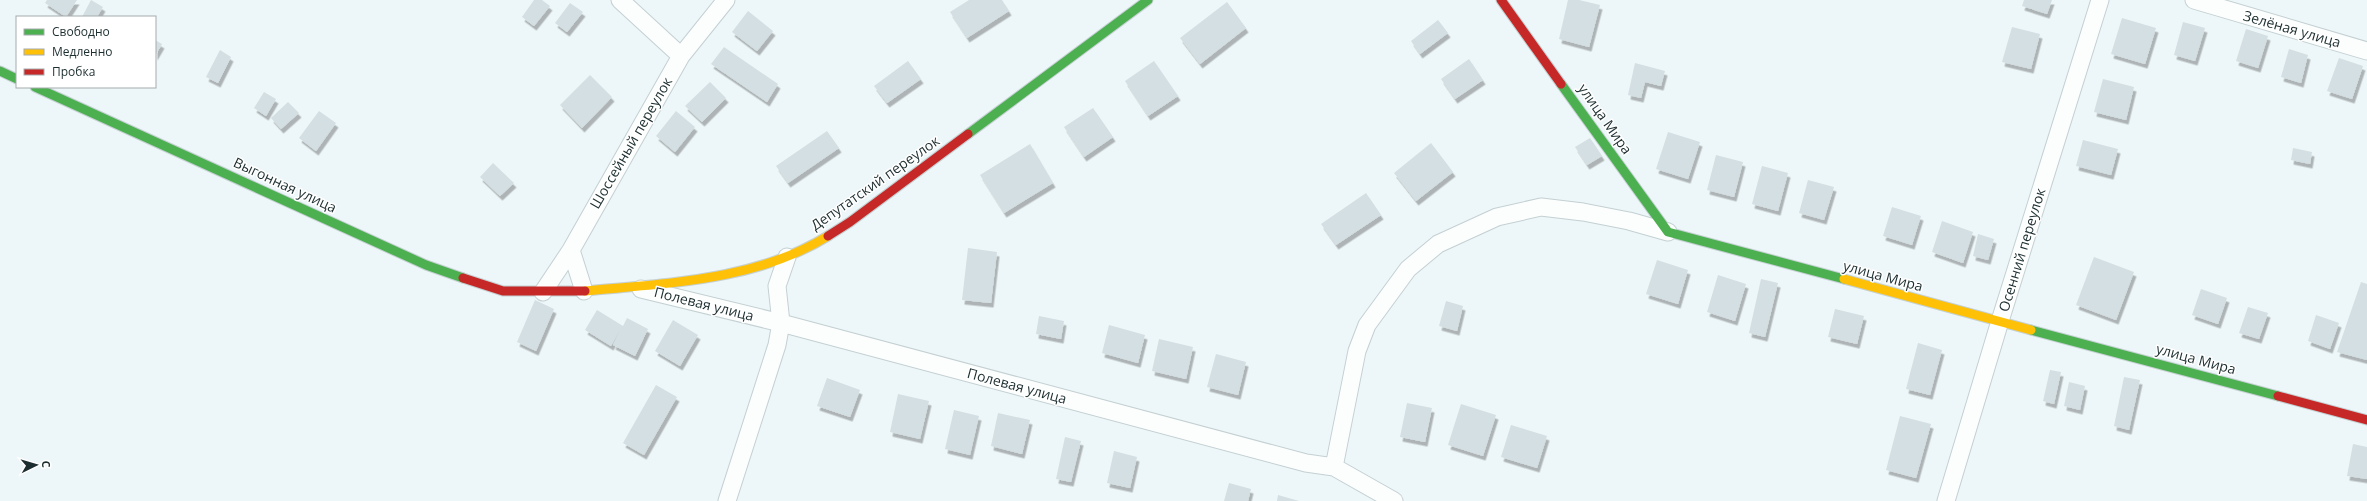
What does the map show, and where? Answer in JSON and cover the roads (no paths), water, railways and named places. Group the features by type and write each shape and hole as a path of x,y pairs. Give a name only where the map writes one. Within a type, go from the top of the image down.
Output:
{"street":[{"path":"620,0 681,56"},
{"name":"Шоссейный переулок","path":"536,292 571,250 681,56 726,0"},
{"name":"Депутатский переулок","path":"536,292 584,291 633,287 732,273 762,267 816,243 850,222 1148,0"},
{"name":"улица Мира","path":"1501,0 1668,232 2367,420"},
{"name":"Осенний переулок","path":"1946,501 2000,321 2100,0"},
{"name":"Зелёная улица","path":"2194,0 2367,51"},
{"path":"0,71 16,79"},
{"name":"Выгонная улица","path":"37,88 426,265 503,291 536,292"},
{"path":"1334,467 1357,351 1368,325 1408,269 1438,244 1497,217 1541,207 1583,212 1629,221 1668,232"},
{"path":"571,250 584,291"},
{"path":"727,501 778,345 781,323 777,286 786,257"},
{"name":"Полевая улица","path":"633,287 781,323 1298,461 1334,467 1394,501"}]}
